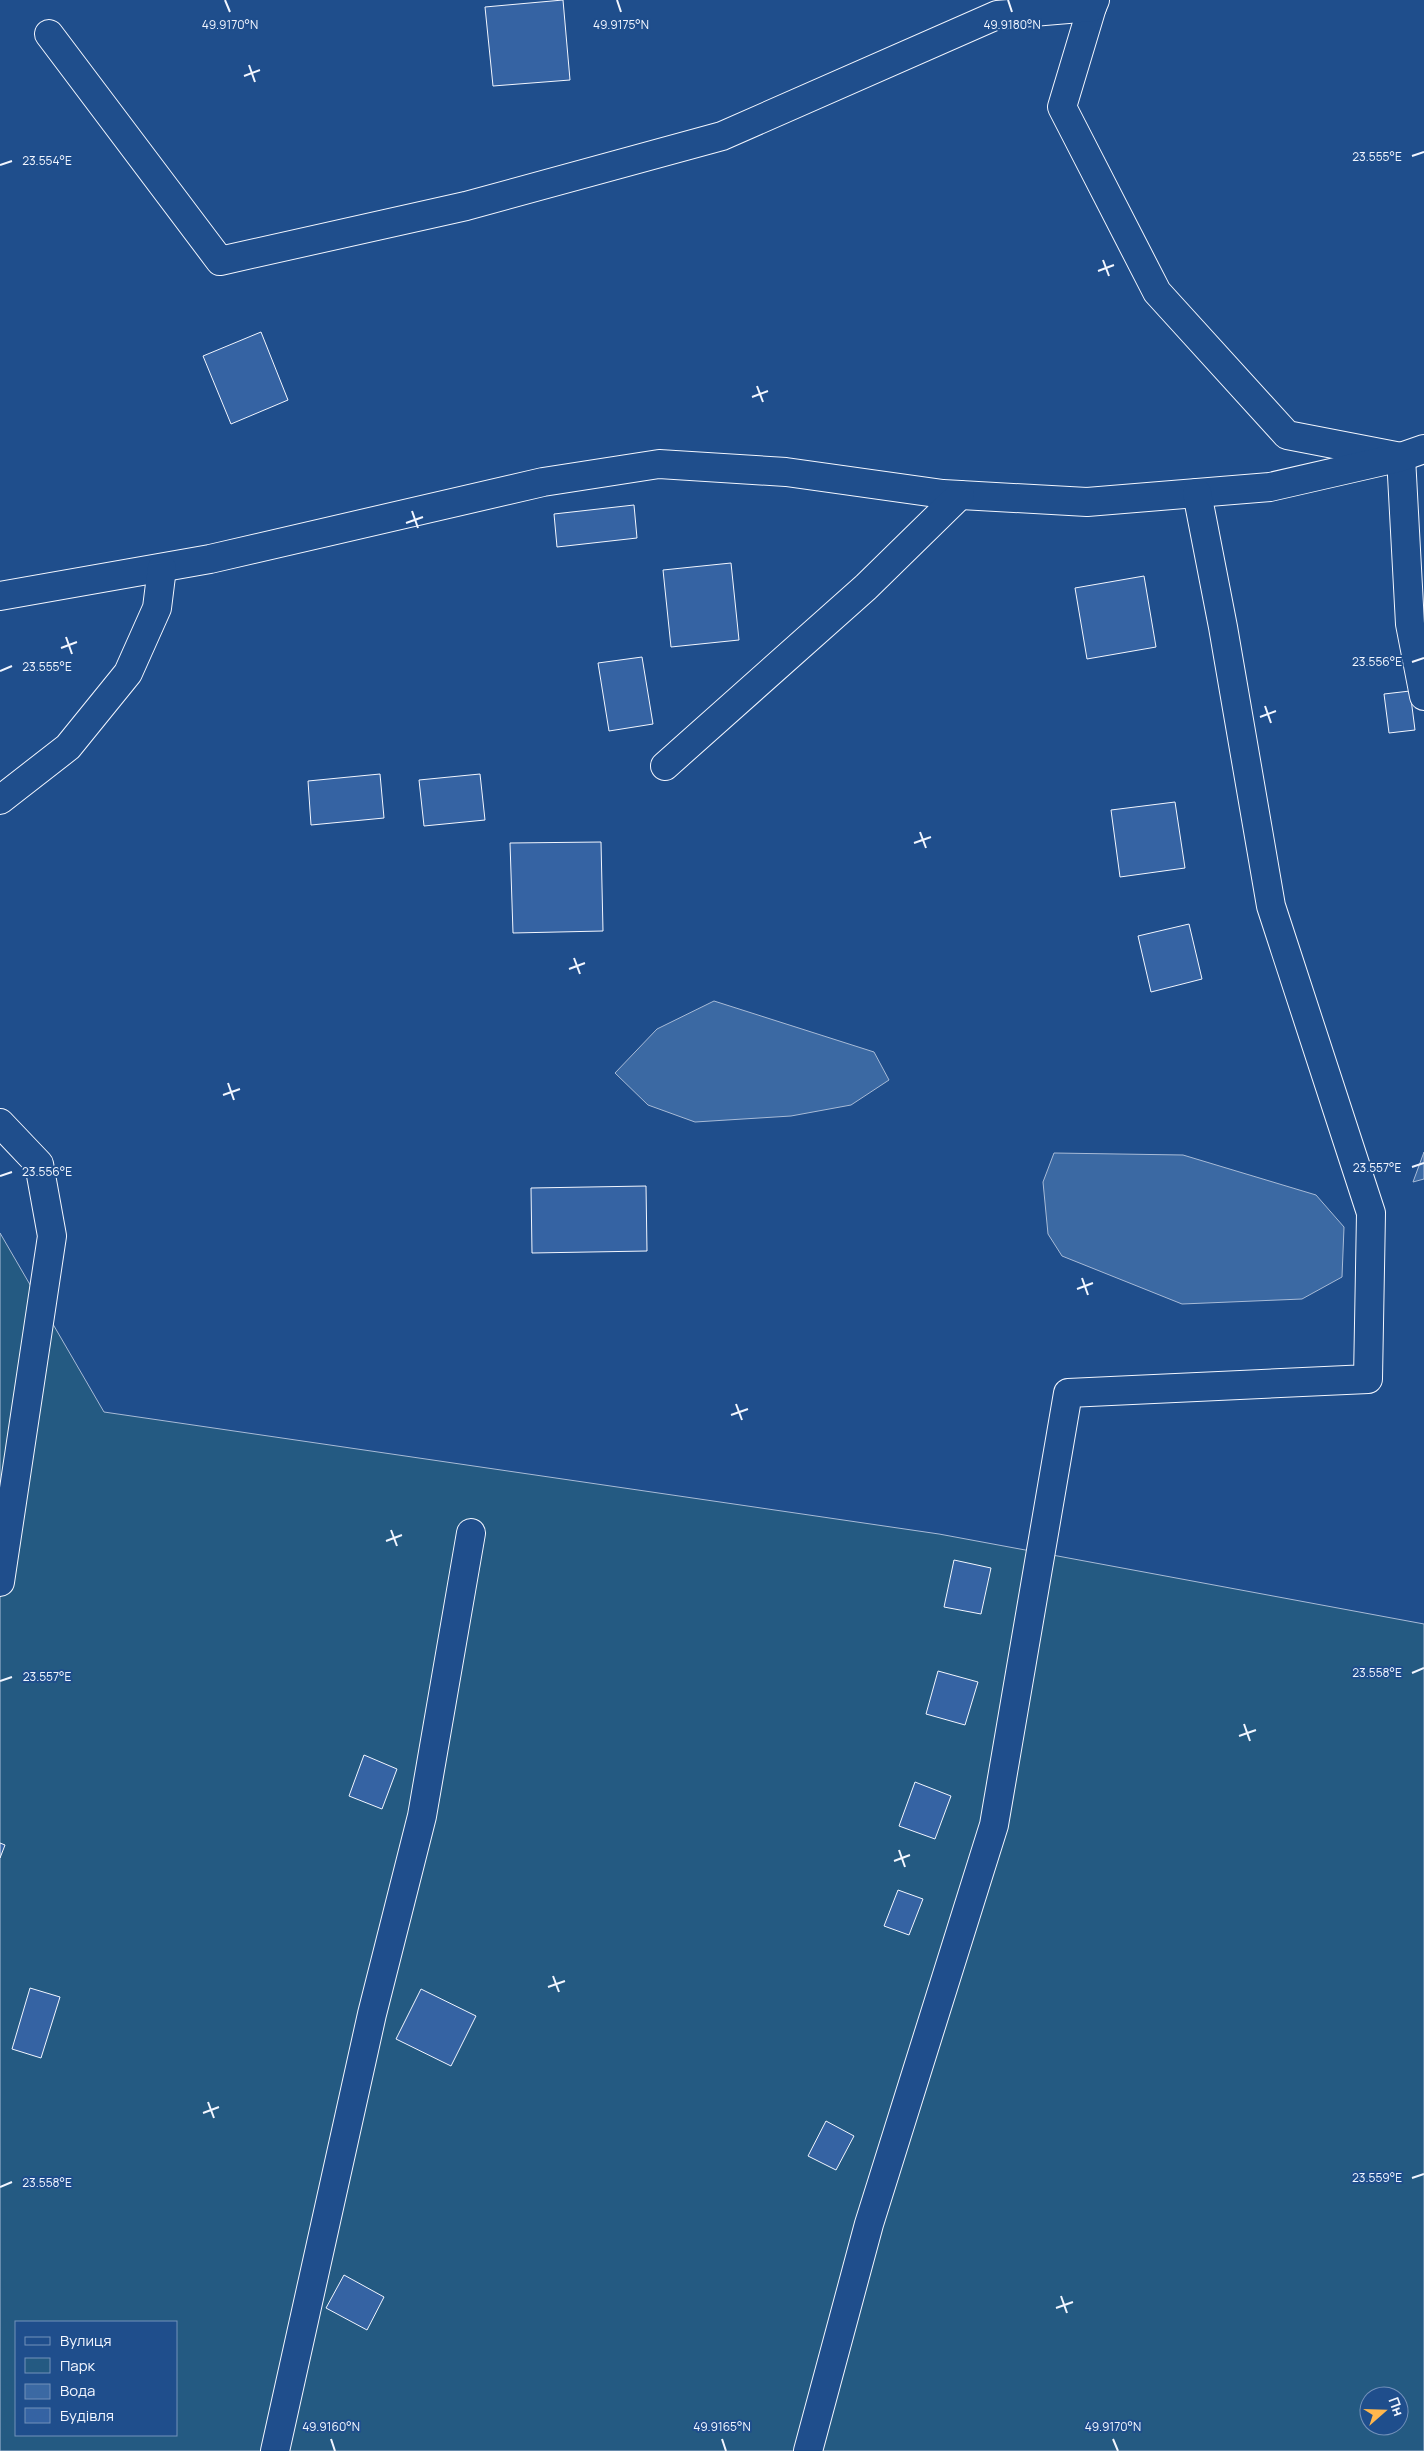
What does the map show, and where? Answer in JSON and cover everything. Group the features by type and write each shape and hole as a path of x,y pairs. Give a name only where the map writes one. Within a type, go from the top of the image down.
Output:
{"street":[{"path":"48,34 220,261 466,206 722,136 997,15 1094,4 1062,107 1157,292 1287,435 1412,453"},
{"path":"0,596 210,559 543,482 659,464 786,472 960,495 1088,502 1270,487 1412,453"},
{"path":"1412,453 1410,624 1424,696"},
{"path":"808,2451 869,2224 994,1825 1068,1393 1368,1379 1371,1213 1272,906 1223,627 1197,493"},
{"path":"665,766 866,587 960,495"},
{"path":"0,800 68,747 128,673 156,608 162,568"},
{"path":"0,1122 39,1164 52,1236 0,1582"},
{"path":"275,2451 372,2014 422,1816 471,1533"}],"green space":[{"path":"0,1233 104,1412 939,1534 1424,1624 1424,2451 0,2451"}],"water":[{"path":"714,1001 874,1052 889,1080 851,1105 791,1116 695,1122 648,1105 615,1073 657,1029"},
{"path":"1424,1152 1424,1179 1413,1182"},
{"path":"1054,1153 1183,1155 1316,1195 1344,1227 1342,1277 1302,1299 1182,1304 1062,1256 1048,1234 1043,1182"}],"building":[{"path":"563,0 570,80 493,86 485,7"},
{"path":"261,332 288,400 231,424 203,356"},
{"path":"634,505 637,538 557,547 554,514"},
{"path":"731,563 739,640 671,647 663,570"},
{"path":"1144,576 1156,647 1087,659 1075,588"},
{"path":"642,657 653,724 609,731 598,663"},
{"path":"1410,691 1415,730 1389,733 1384,694"},
{"path":"380,774 384,818 311,825 308,781"},
{"path":"480,774 485,820 424,826 419,780"},
{"path":"1175,802 1185,868 1120,877 1111,810"},
{"path":"601,842 603,931 513,933 510,843"},
{"path":"1189,924 1202,979 1151,992 1138,936"},
{"path":"646,1186 647,1251 532,1253 531,1188"},
{"path":"954,1560 991,1568 981,1614 944,1607"},
{"path":"938,1671 978,1682 965,1725 926,1714"},
{"path":"364,1755 397,1769 382,1809 349,1796"},
{"path":"915,1782 951,1796 935,1839 899,1826"},
{"path":"0,1843 5,1845 0,1858"},
{"path":"898,1890 923,1899 909,1935 884,1926"},
{"path":"30,1988 60,1997 41,2058 12,2049"},
{"path":"421,1989 476,2016 451,2066 396,2039"},
{"path":"826,2121 854,2136 836,2170 808,2156"},
{"path":"344,2275 384,2297 367,2330 326,2308"}]}
